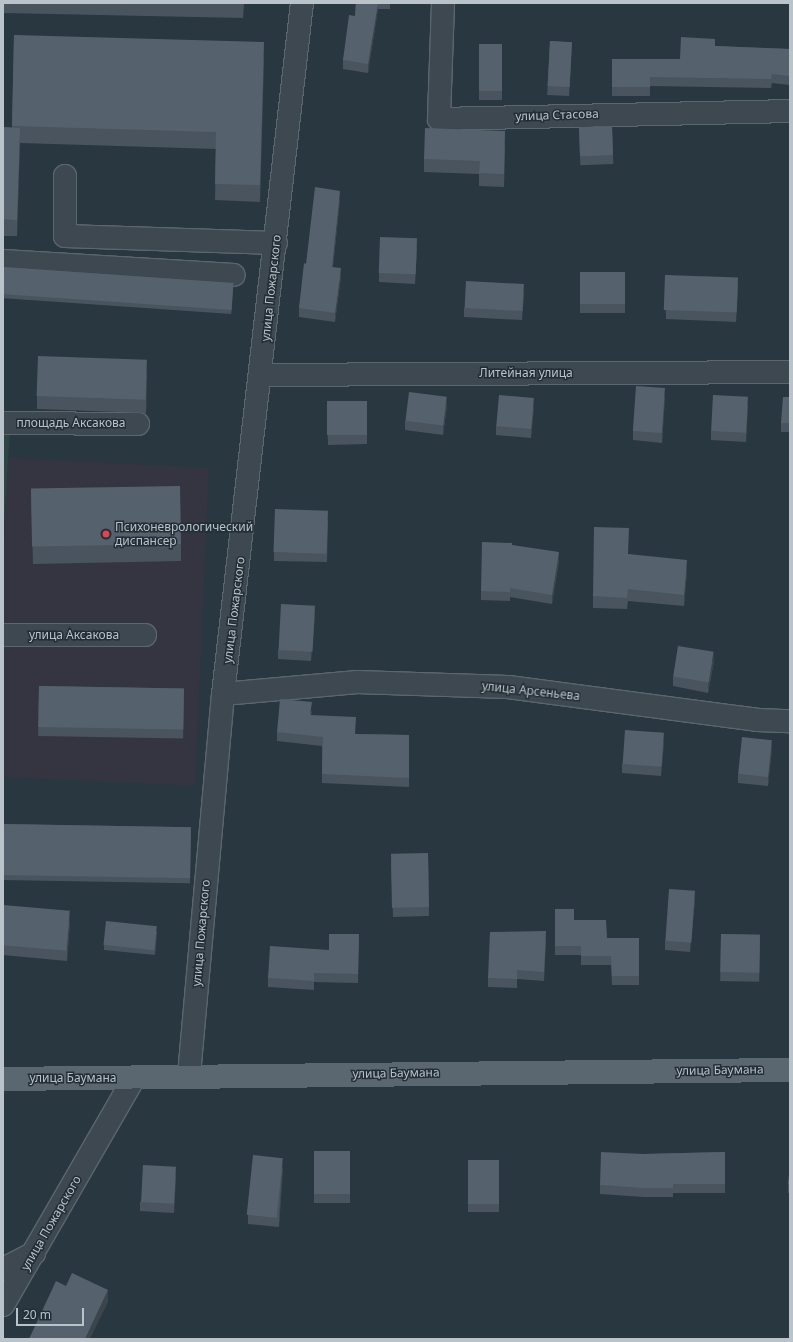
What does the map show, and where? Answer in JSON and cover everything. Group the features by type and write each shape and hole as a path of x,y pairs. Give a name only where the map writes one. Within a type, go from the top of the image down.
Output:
{"main road":[{"name":"улица Баумана","path":"3,1079 134,1078 189,1075 790,1070"}],"street":[{"name":"улица Пожарского","path":"189,1075 223,694 261,375 302,3"},
{"name":"улица Стасова","path":"443,3 439,119 790,111"},
{"path":"65,176 65,236 276,243"},
{"path":"3,261 234,275"},
{"name":"Литейная улица","path":"261,375 790,372"},
{"name":"площадь Аксакова","path":"3,423 138,424"},
{"name":"улица Аксакова","path":"3,635 145,635"},
{"name":"улица Арсеньева","path":"223,694 356,682 508,687 757,720 790,721"},
{"name":"улица Пожарского","path":"3,1305 134,1078"},
{"path":"3,1269 34,1253"}],"shaded area":[{"path":"8,458 209,468 195,786 3,777 3,568"}],"green space":[{"path":"3,430 10,430 3,541"}],"building":[{"path":"356,3 378,3 368,64 343,60 349,15 355,16"},
{"path":"14,35 264,42 260,185 215,184 216,132 12,126"},
{"path":"681,37 715,39 715,46 790,49 790,76 772,74 771,79 650,77 650,87 612,87 612,59 680,59"},
{"path":"550,41 572,42 570,87 548,86"},
{"path":"479,44 502,44 502,91 479,91"},
{"path":"612,126 613,155 580,156 579,127"},
{"path":"3,127 20,128 17,220 3,219"},
{"path":"425,128 505,131 504,174 479,173 480,161 424,159"},
{"path":"315,187 340,191 332,267 341,268 335,313 299,308"},
{"path":"380,237 417,238 416,274 379,273"},
{"path":"3,267 233,283 232,310 3,294"},
{"path":"580,272 625,272 625,304 580,304"},
{"path":"665,275 738,278 737,313 664,310"},
{"path":"466,281 524,284 523,311 465,308"},
{"path":"38,356 147,360 146,400 37,396"},
{"path":"636,386 665,388 662,433 633,431"},
{"path":"409,392 447,397 443,425 405,421"},
{"path":"499,395 534,398 531,429 496,426"},
{"path":"713,395 748,397 746,433 711,431"},
{"path":"783,397 790,397 790,423 781,423"},
{"path":"327,401 367,401 367,435 327,435"},
{"name":"Психоневрологический диспансер","path":"180,486 181,544 32,547 31,489"},
{"path":"275,509 328,511 326,554 273,552"},
{"path":"594,527 629,528 628,554 687,560 684,595 628,589 627,598 593,596"},
{"path":"482,542 512,543 512,545 559,552 552,595 510,588 510,592 481,591"},
{"path":"281,604 315,606 313,652 279,650"},
{"path":"678,646 714,652 709,682 673,677"},
{"path":"39,686 184,689 183,730 38,727"},
{"path":"280,699 312,702 310,715 356,717 355,734 409,735 409,778 322,774 323,737 277,732"},
{"path":"625,730 664,733 662,767 623,764"},
{"path":"742,737 772,740 768,777 738,774"},
{"path":"3,824 191,827 190,878 3,875"},
{"path":"428,853 429,907 392,908 391,854"},
{"path":"669,889 695,891 691,943 665,941"},
{"path":"3,905 70,911 66,951 3,945"},
{"path":"555,909 574,909 574,920 606,920 607,938 639,938 639,976 612,976 611,956 581,956 581,946 555,946"},
{"path":"106,921 157,926 154,950 103,945"},
{"path":"546,931 544,972 517,970 517,979 488,978 490,932"},
{"path":"329,934 359,934 358,974 314,973 314,981 268,978 270,946 329,950"},
{"path":"721,934 760,935 759,973 720,972"},
{"path":"314,1151 350,1151 350,1194 314,1194"},
{"path":"601,1152 643,1154 725,1152 725,1184 673,1184 673,1188 600,1185"},
{"path":"253,1155 283,1158 277,1218 247,1215"},
{"path":"468,1160 499,1160 499,1204 468,1204"},
{"path":"143,1165 176,1167 174,1204 141,1202"},
{"path":"790,1166 790,1184 788,1184"},
{"path":"72,1273 108,1290 85,1339 29,1339 56,1281 66,1286"}],"place":[{"name":"Психоневрологический диспансер","path":"106,534"}]}
